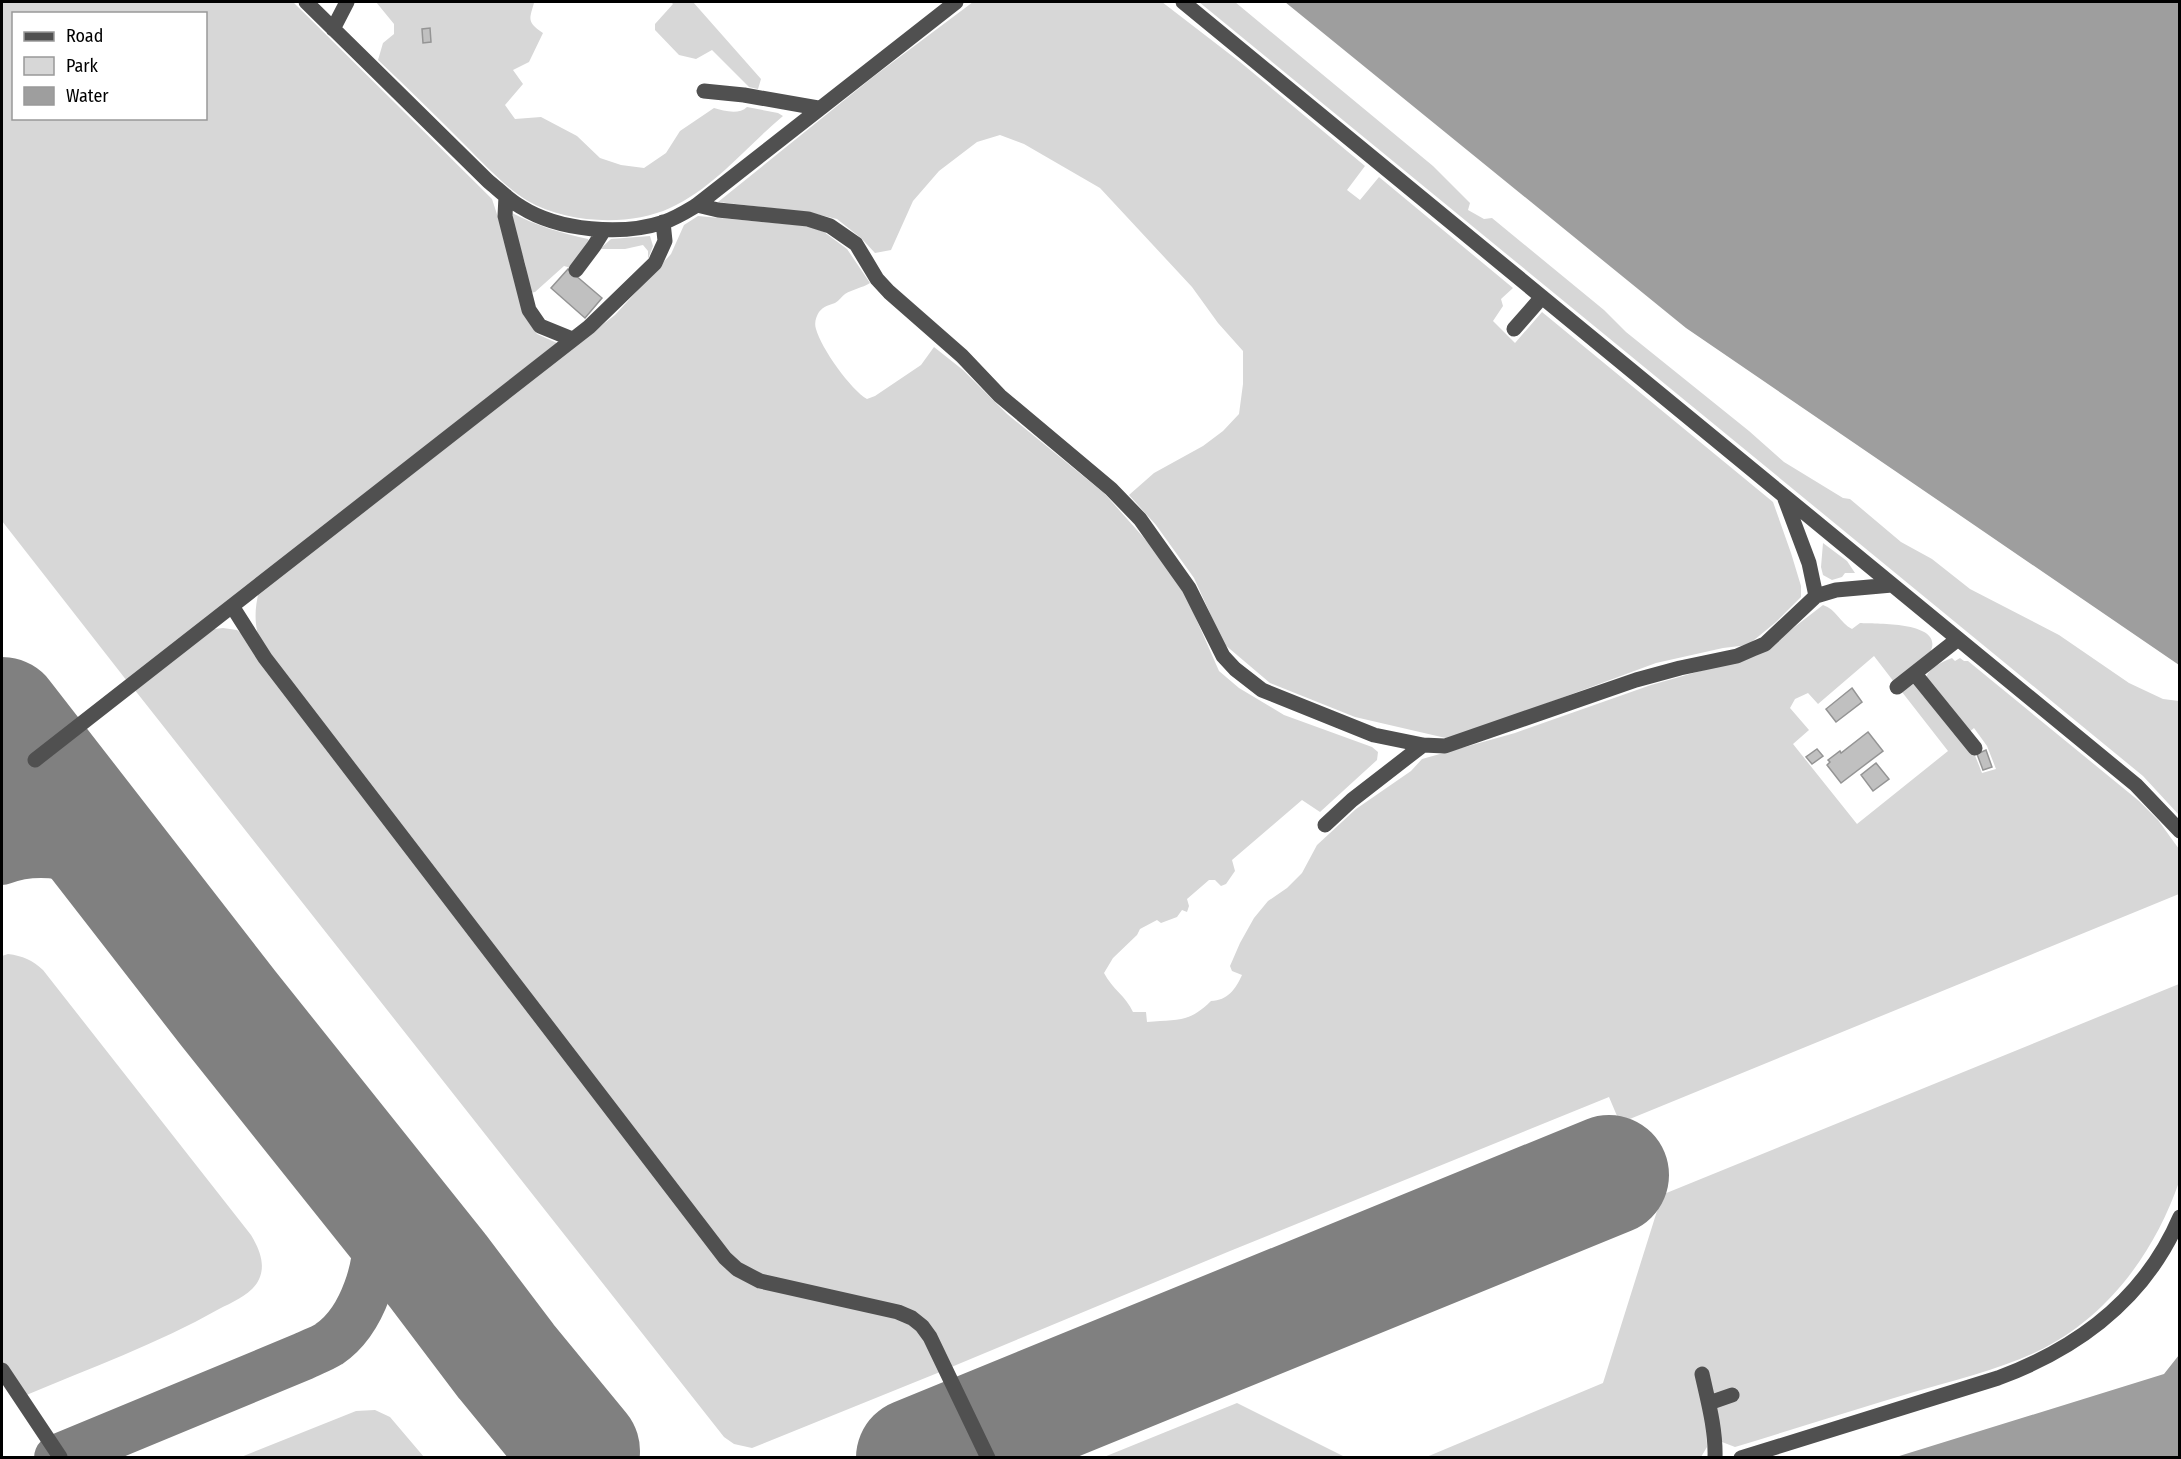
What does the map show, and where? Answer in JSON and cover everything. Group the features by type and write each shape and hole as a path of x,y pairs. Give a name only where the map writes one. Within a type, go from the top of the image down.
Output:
{"lane":[{"path":"306,2 506,196 523,208 541,216 566,224 604,230 621,230 663,222 697,205 956,2"},
{"path":"333,29 347,2"},
{"path":"1183,2 2136,785 2180,831"},
{"path":"704,91 744,95 818,108"},
{"path":"506,196 505,216 529,310 540,326 572,339"},
{"path":"697,205 718,210 808,219 830,226 856,244 877,279 889,292 962,356 1000,396 1112,489 1140,519 1189,588 1223,656 1235,669 1270,694 1374,735 1423,745 1445,746 1636,680 1737,656 1765,645 1816,596 1836,590 1892,585"},
{"path":"35,760 572,339 616,302 655,263 666,241 663,222"},
{"path":"576,270 604,230"},
{"path":"1514,329 1542,297"},
{"path":"1783,495 1809,563 1816,596"},
{"path":"232,606 266,658 725,1258 743,1273 760,1281 875,1306 912,1317 930,1337 988,1458"},
{"path":"1897,687 1958,639"},
{"path":"1915,674 1974,748"},
{"path":"1325,825 1352,800 1423,745"},
{"path":"1741,1458 1998,1378 2057,1353 2080,1338 2120,1305 2152,1266 2180,1217"},
{"path":"2,1370 60,1457"},
{"path":"1702,1374 1716,1448 1715,1458"},
{"path":"1709,1403 1732,1395"}],"green space":[{"path":"2,2 293,2 492,199 509,251 523,314 537,334 557,343 127,681 2,521"},
{"path":"376,2 534,3 531,20 534,26 543,33 529,62 513,70 523,84 505,105 515,119 541,117 577,136 600,158 621,165 644,168 666,153 680,131 714,108 736,112 747,107 783,116 701,190 670,208 654,214 617,220 579,218 560,214 528,201 503,182 378,60 383,43 394,34 394,24"},
{"path":"671,2 693,2 761,79 758,89 749,87 712,50 696,59 679,55 655,30 655,24 673,4"},
{"path":"973,2 1162,2 1240,62 1365,166 1347,190 1360,200 1379,177 1513,288 1501,299 1503,306 1493,321 1515,343 1542,312 1773,502 1801,586 1801,597 1748,645 1723,648 1656,663 1450,739 1355,717 1270,683 1224,644 1194,578 1156,525 1129,495 1154,473 1203,446 1223,431 1239,414 1243,384 1243,351 1218,323 1192,287 1100,188 1024,144 1000,135 977,142 939,171 913,201 891,250 875,253 861,238 837,219 807,212 718,202 873,77"},
{"path":"1199,2 1235,2 1433,166 1470,203 1468,210 1484,219 1492,218 1784,462 1843,498 1850,499 1901,542 1932,559 1970,589 2059,635 2129,683 2163,699 2179,701 2179,815 2143,776"},
{"path":"512,213 589,241 571,268 564,266 535,292 530,293 525,263 513,226"},
{"path":"698,216 808,226 824,232 847,249 870,283 848,292 836,302 823,308 817,316 815,325 830,357 860,394 867,399 875,396 921,365 934,347 963,370 1007,414 1104,493 1152,547 1183,589 1219,671 1239,688 1284,715 1372,747 1378,752 1377,760 1320,812 1302,800 1232,860 1235,871 1226,884 1221,886 1215,880 1209,880 1187,899 1189,906 1187,912 1182,910 1177,917 1161,923 1157,920 1140,929 1137,935 1113,958 1104,973 1133,1012 1146,1012 1147,1022 1188,1017 1211,1001 1222,999 1230,993 1242,975 1232,971 1230,966 1254,918 1268,901 1287,888 1302,873 1317,845 1356,809 1411,771 1422,759 1515,733 1651,685 1766,649 1823,605 1852,629 1860,623 1909,627 1921,630 1929,636 1932,645 1925,659 1894,682 1874,656 1818,704 1808,693 1795,699 1790,708 1809,730 1793,744 1857,824 1948,751 1902,692 1915,683 1974,753 1982,773 1996,769 1987,746 1974,728 1968,733 1926,677 1930,670 1940,663 1952,658 1955,661 1960,658 1968,661 2139,801 2158,820 2179,849 2179,894 1620,1123 1609,1097 949,1368 927,1324 758,1276 725,1251 262,646 257,632 256,605 259,591 615,315 671,254 684,225"},
{"path":"650,236 653,246 648,259 648,251 643,245 625,249 600,249 611,239"},
{"path":"1823,543 1847,561 1855,573 1845,573 1842,577 1832,580 1823,575 1821,567"},
{"path":"214,629 237,630 244,636 721,1263 738,1278 764,1289 904,1319 921,1332 940,1372 752,1448 734,1444 724,1437 134,689"},
{"path":"8,954 27,959 43,970 251,1235 262,1265 260,1277 249,1292 196,1322 24,1396 2,1362 2,956"},
{"path":"2179,984 2179,1182 2156,1234 2124,1282 2084,1322 2061,1338 2036,1352 1991,1369 1735,1447 1722,1442 1713,1396 1706,1422 1707,1447 1701,1457 1424,1458 1603,1383 1664,1194"},
{"path":"1237,1403 1345,1457 1104,1457"},
{"path":"375,1410 390,1417 424,1457 241,1457 356,1411"}],"water":[{"path":"1285,2 2179,2 2179,665 1686,328"},
{"path":"2179,1355 2179,1457 1896,1457 2164,1374"}],"building":[{"path":"430,28 431,42 423,43 422,29"},
{"path":"568,269 602,298 585,318 551,288"},
{"path":"1852,688 1862,702 1836,722 1826,709"},
{"path":"1868,732 1883,751 1841,783 1827,765 1830,762 1828,760"},
{"path":"1817,749 1823,756 1812,764 1806,757"},
{"path":"1986,750 1992,767 1983,770 1977,754"},
{"path":"1876,763 1889,779 1873,791 1861,775"}],"taxiway":[{"path":"2,736 11,758 14,778 11,810 2,839"},
{"path":"2,861 30,855 60,855 90,863 115,876 138,899 217,1000 228,1008"},
{"path":"58,1458 326,1346 352,1321 367,1290 376,1255 374,1217 371,1206 358,1180 253,1046 240,1023"},
{"path":"438,1271 456,1303 563,1439 572,1458"}],"runway":[{"path":"2,717 228,1008 438,1271 506,1361 580,1451"},
{"path":"916,1458 1609,1175"}]}
